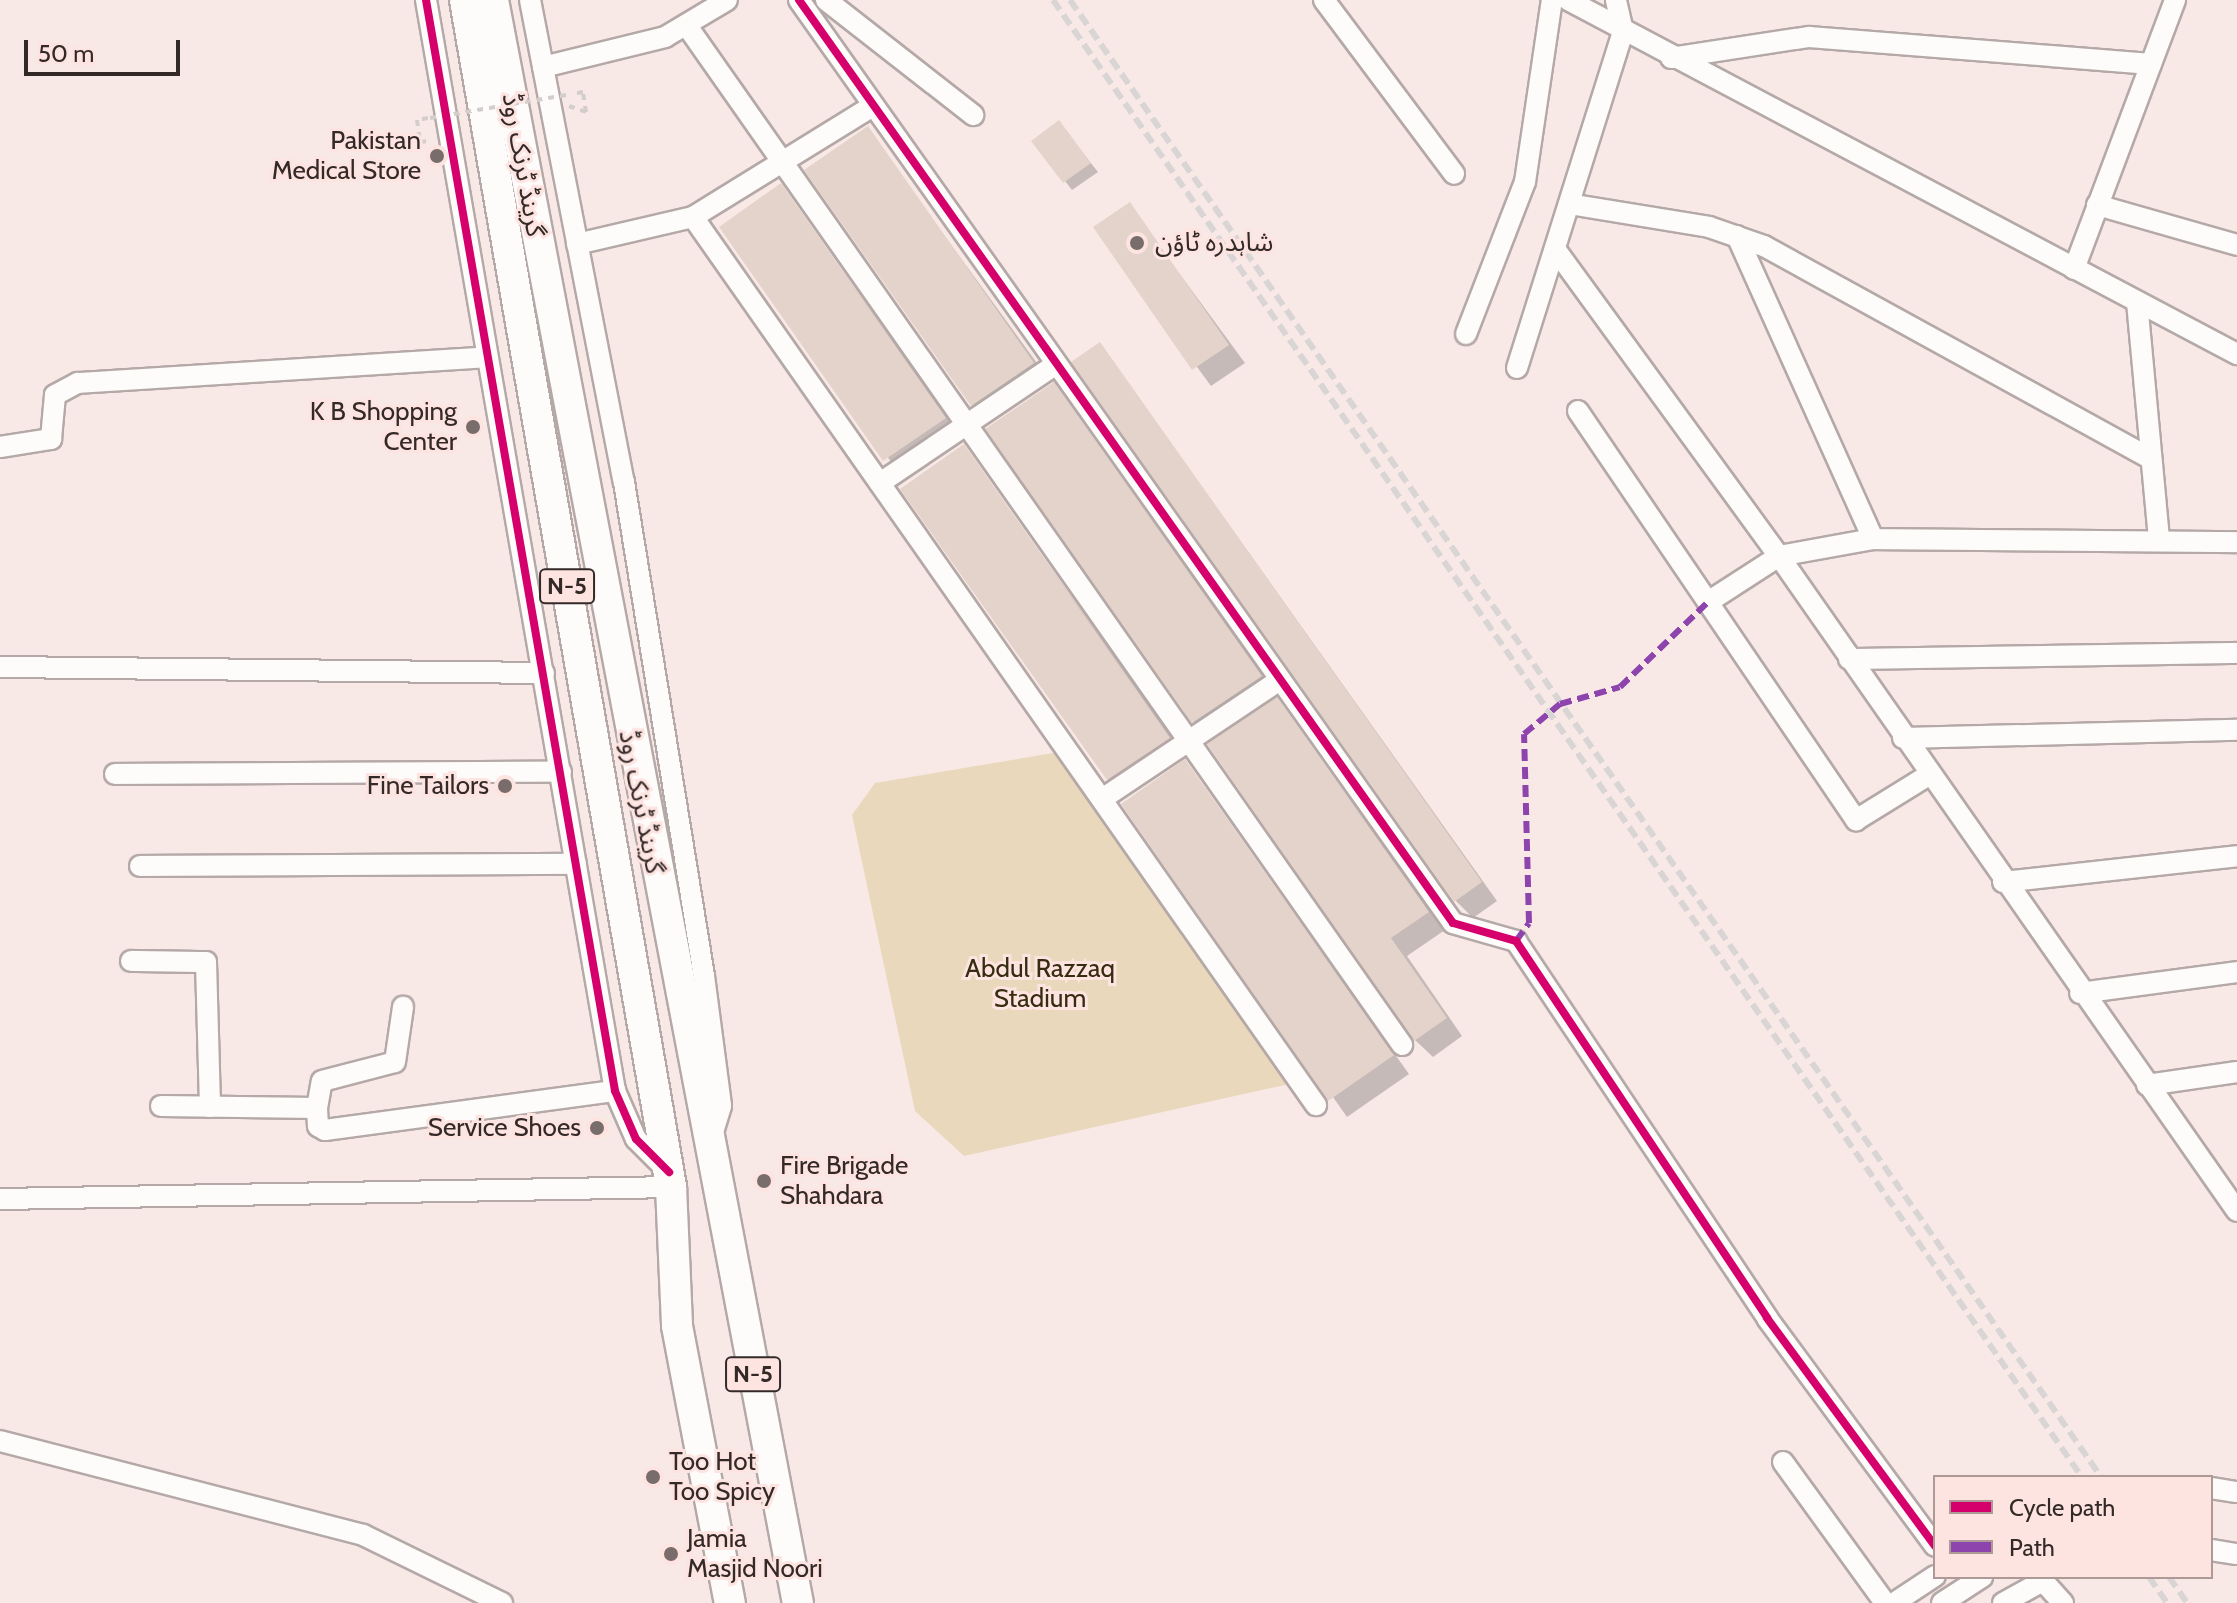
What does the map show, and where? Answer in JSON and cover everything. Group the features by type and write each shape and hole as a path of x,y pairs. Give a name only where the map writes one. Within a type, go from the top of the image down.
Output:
{"highway":[{"name":"گرینڈ ٹرنک روڈ","path":"465,0 670,1180 677,1326 730,1603"},
{"name":"گرینڈ ٹرنک روڈ","path":"493,0 707,1146 798,1603"}],"street":[{"path":"426,0 615,1091 636,1139 670,1180"},
{"path":"530,0 577,244 704,976 721,1106 707,1146"},
{"path":"543,67 644,44 687,26 727,0"},
{"path":"799,0 1277,682 1453,923 1516,941 1767,1318 1933,1543"},
{"path":"826,0 973,115"},
{"path":"1324,0 1454,174"},
{"path":"1466,334 1525,182 1552,0"},
{"path":"1568,0 1671,58 2237,354"},
{"path":"1517,368 1623,31 1616,0"},
{"path":"2074,269 2175,0"},
{"path":"687,26 1402,1045"},
{"path":"1671,58 1809,37 2151,64"},
{"path":"577,244 693,217 873,106"},
{"path":"1569,204 1737,236 2151,459"},
{"path":"2097,205 2237,245"},
{"path":"693,217 1316,1105"},
{"path":"1737,236 1873,539"},
{"path":"1555,249 1779,556 2080,993 2147,1085 2230,1189 2237,1211"},
{"path":"2137,302 2159,541"},
{"path":"0,447 51,439 55,395 78,383 487,357"},
{"path":"880,483 1055,365"},
{"path":"1578,411 1856,820 1929,775"},
{"path":"1708,602 1779,556 1873,539 2237,542"},
{"path":"1849,659 2237,653"},
{"path":"0,667 544,673"},
{"path":"1102,799 1277,682"},
{"path":"1903,738 2237,730"},
{"path":"115,774 561,772"},
{"path":"2003,882 2237,856"},
{"path":"140,866 576,864"},
{"path":"131,961 206,962 210,1107"},
{"path":"2080,993 2237,972"},
{"path":"403,1007 395,1062 322,1081 317,1108 325,1130 615,1091"},
{"path":"2147,1085 2237,1072"},
{"path":"161,1106 317,1108"},
{"path":"0,1199 670,1180"},
{"path":"0,1441 363,1535 502,1603"},
{"path":"1783,1462 1885,1603"},
{"path":"2213,1488 2236,1491"},
{"path":"2213,1550 2237,1554"},
{"path":"1894,1603 1933,1577"},
{"path":"1942,1603 1979,1579"},
{"path":"2003,1603 2043,1581 2063,1603"}],"path":[{"path":"429,134 430,141 420,142 417,120 583,92 586,112 576,113 575,106"}],"green space":[{"name":"Abdul Razzaq Stadium","path":"1059,752 1294,1083 964,1156 915,1111 852,815 875,783"}],"building":[{"path":"1059,120 1091,163 1063,183 1031,141"},
{"path":"868,126 1034,363 971,406 804,170"},
{"path":"781,183 946,418 883,461 719,227"},
{"path":"1130,202 1229,345 1192,370 1093,227"},
{"path":"1100,342 1482,882 1454,902 1071,362"},
{"path":"1054,382 1262,676 1192,723 985,429"},
{"path":"964,444 1170,738 1107,780 900,489"},
{"path":"1277,697 1429,912 1391,938 1447,1018 1414,1041 1207,744"},
{"path":"1185,759 1394,1055 1328,1101 1121,804"}],"railway":[{"path":"1053,0 2081,1475"},
{"path":"1070,0 2100,1475"},
{"path":"2150,1579 2167,1603"},
{"path":"2170,1579 2187,1603"}],"marked path":[{"path":"1516,941 1529,923 1524,734 1560,704 1620,687 1708,602"}],"cycle path":[{"path":"426,0 615,1091 636,1139 669,1172"},
{"path":"799,0 1453,923 1516,941 1767,1318 1933,1543"}],"place":[{"name":"Pakistan Medical Store","path":"437,156"},
{"name":"شاہدرہ ٹاؤن","path":"1137,243"},
{"name":"K B Shopping Center","path":"473,427"},
{"name":"Fine Tailors","path":"505,786"},
{"name":"Service Shoes","path":"597,1128"},
{"name":"Fire Brigade Shahdara","path":"764,1181"},
{"name":"Too Hot Too Spicy","path":"653,1477"},
{"name":"Jamia Masjid Noori","path":"671,1554"}]}
